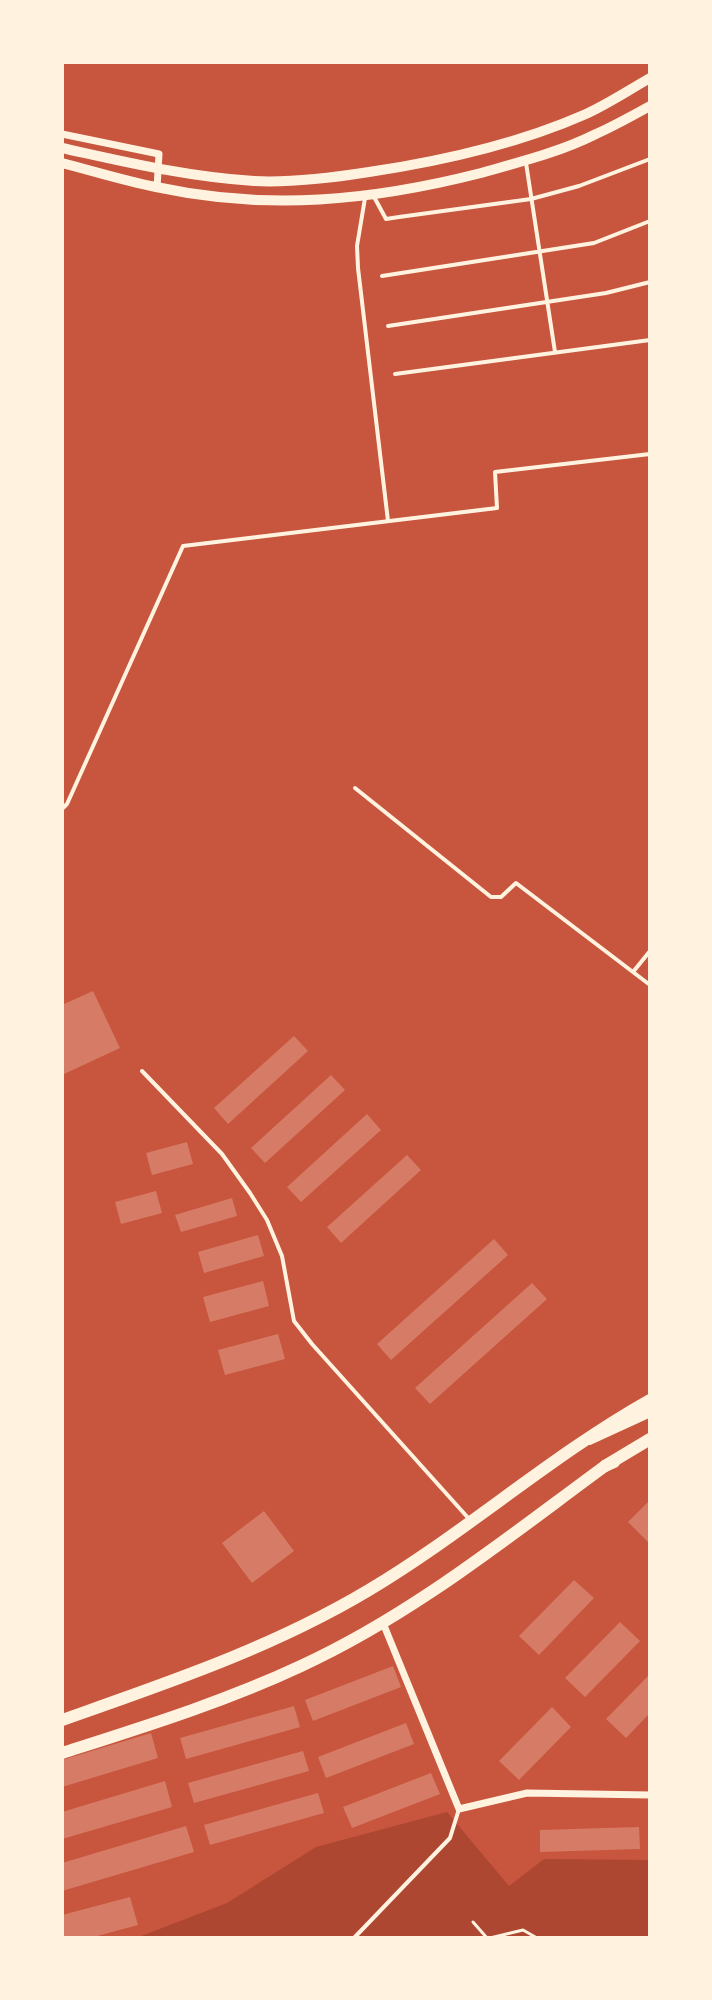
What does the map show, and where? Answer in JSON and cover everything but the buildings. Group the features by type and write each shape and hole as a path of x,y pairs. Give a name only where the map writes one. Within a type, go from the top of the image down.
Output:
{"main road":[{"path":"62,148 158,170 256,181 322,179 415,165 525,137 588,113 650,78"},
{"path":"62,163 157,188 236,198 285,201 369,196 409,191 526,161 594,135 650,106"},
{"path":"62,1720 206,1670 294,1631 368,1590 650,1400"},
{"path":"589,1439 650,1411"},
{"path":"62,1753 214,1703 303,1665 383,1623 445,1583 605,1466 650,1439"},
{"path":"605,1466 650,1447"}],"street":[{"path":"62,134 159,154 157,188"},
{"path":"383,1623 459,1809 527,1793 650,1795"}],"lane":[{"path":"369,196 386,219 531,199 579,186 650,159"},
{"path":"526,161 555,352"},
{"path":"369,196 357,246 358,268 388,521"},
{"path":"382,276 594,243 650,221"},
{"path":"388,326 606,293 650,282"},
{"path":"395,374 650,340"},
{"path":"62,809 67,804 183,546 497,508 495,472 650,454"},
{"path":"355,788 491,897 501,897 516,883 650,985"},
{"path":"633,972 650,951"},
{"path":"142,1071 222,1154 267,1220 282,1256 294,1321 472,1522"},
{"path":"354,1938 450,1838 459,1809"}],"path":[{"path":"473,1922 488,1938 523,1930 537,1938"}],"shaded area":[{"path":"447,1812 509,1886 544,1859 650,1860 650,1938 136,1938 227,1903 316,1847"}]}
